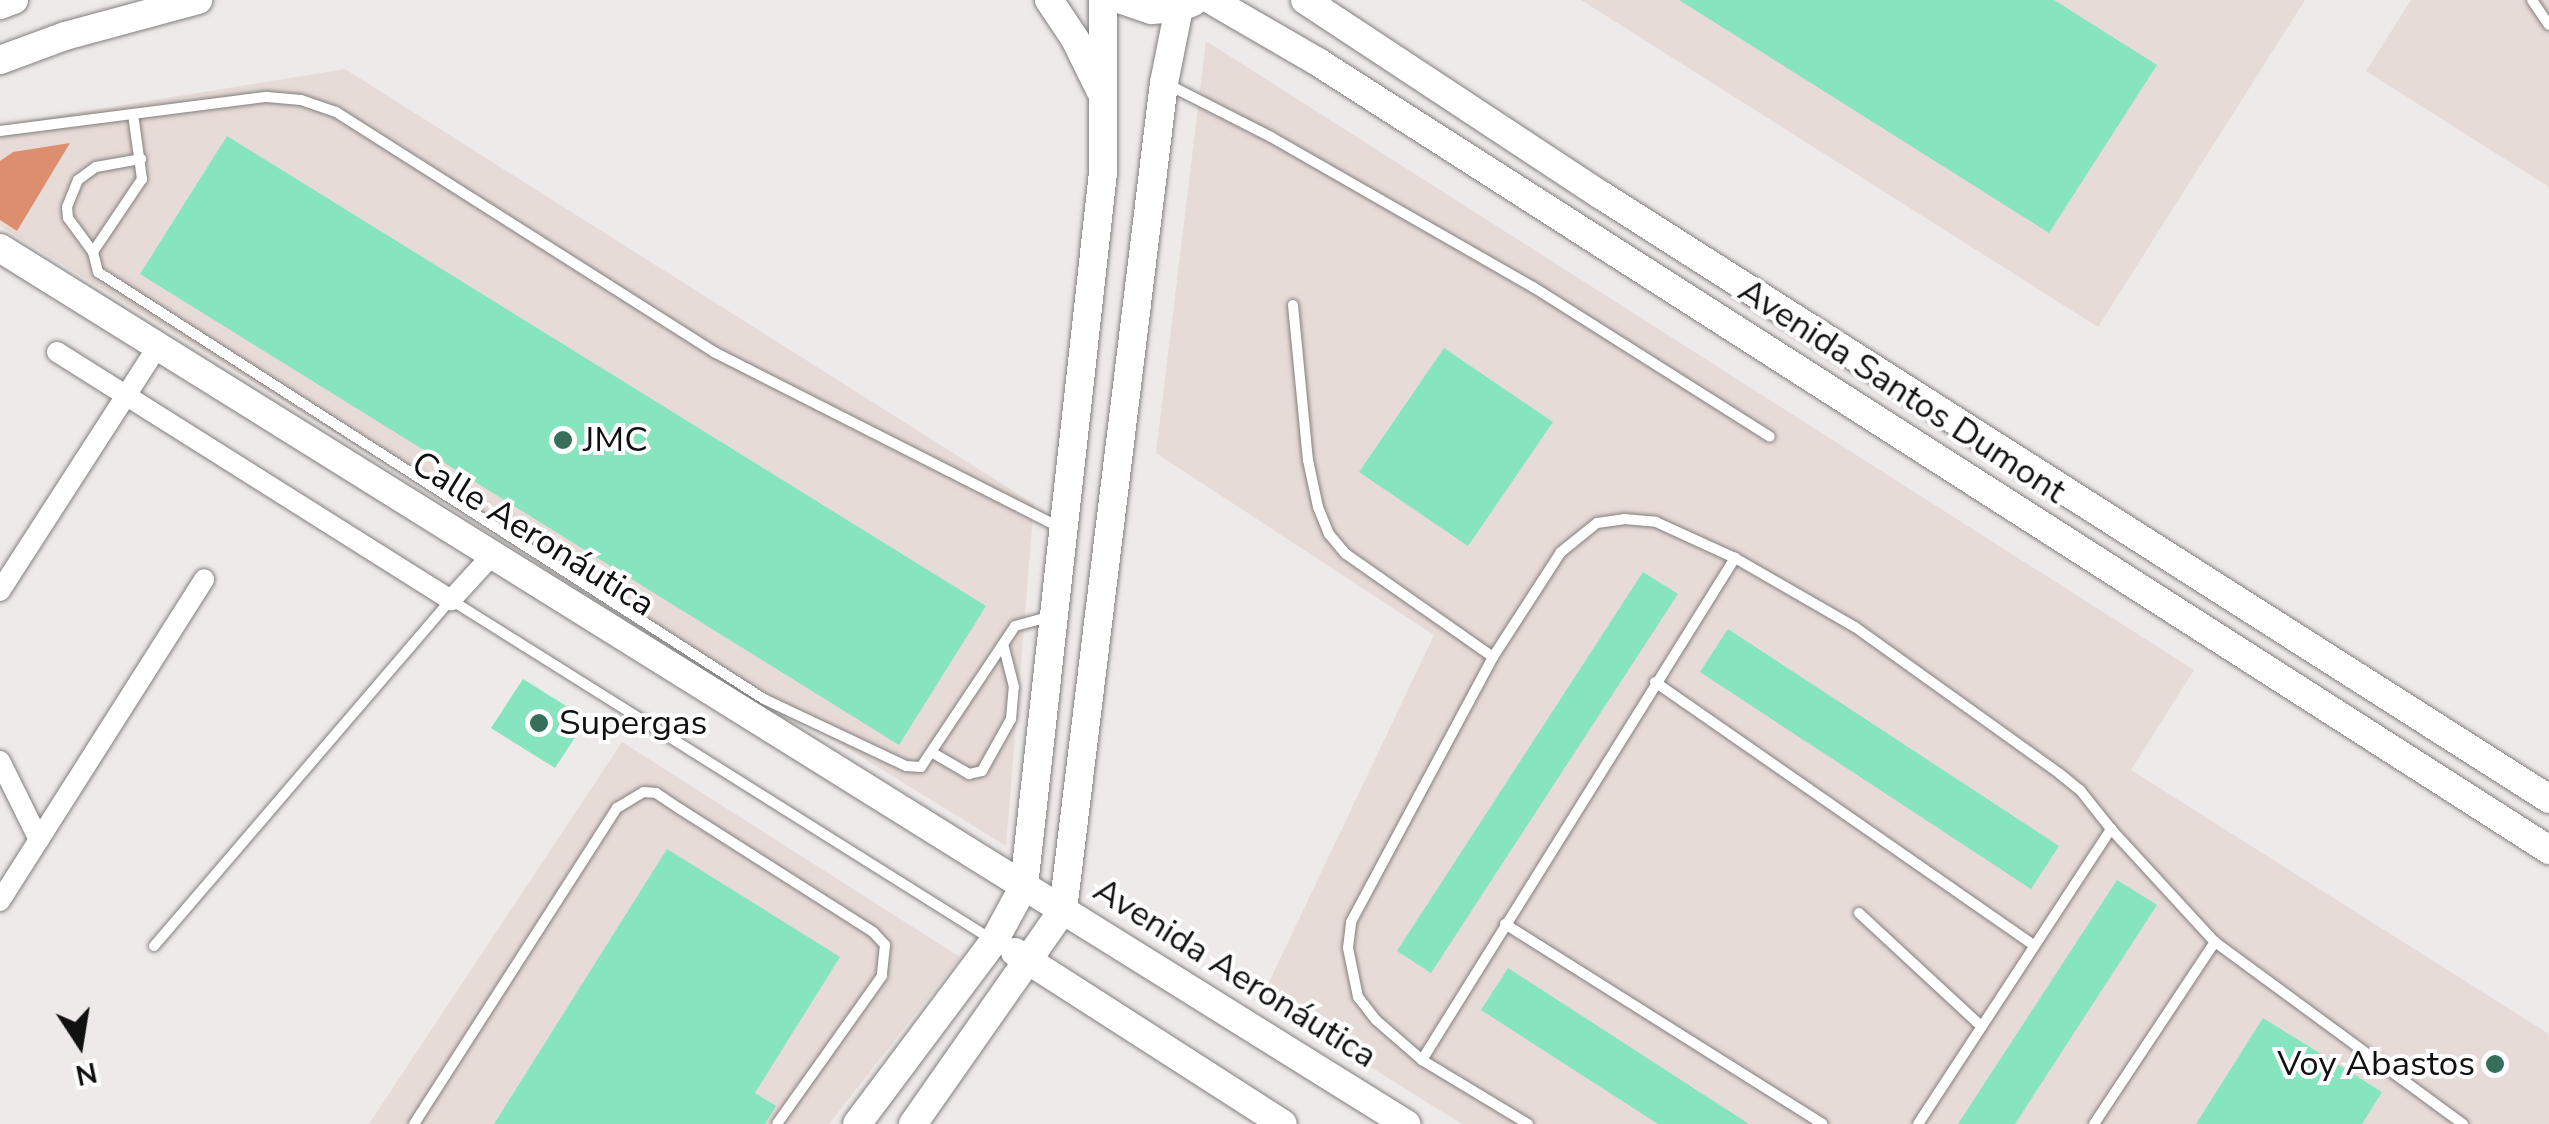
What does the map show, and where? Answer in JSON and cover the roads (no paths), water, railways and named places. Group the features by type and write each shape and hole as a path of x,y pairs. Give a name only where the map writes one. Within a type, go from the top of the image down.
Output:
{"main road":[{"path":"0,5 14,0"},
{"path":"0,60 65,36 198,0"},
{"path":"1049,0 1076,39 1103,98"},
{"path":"858,1124 994,941 1024,886 1103,173 1103,0"},
{"path":"913,1124 1063,910 1164,82 1188,4 1151,10 1122,0"},
{"name":"Avenida Santos Dumont","path":"1211,0 1318,62 2549,850"},
{"name":"Avenida Santos Dumont","path":"1305,0 1601,195 2549,800"},
{"name":"Calle Aeronáutica","path":"0,248 1024,886"},
{"name":"Avenida Aeronáutica","path":"1024,886 1406,1124"},
{"path":"994,941 1283,1124"}],"street":[{"path":"0,592 158,346"},
{"path":"57,352 451,600 494,553"},
{"path":"0,901 204,578"},
{"path":"0,761 39,840"}],"lane":[{"path":"2532,0 2549,25"},
{"path":"1164,82 1271,137 1533,287 1770,437"},
{"path":"0,131 267,97 301,100 336,112 714,352 1066,531"},
{"path":"93,252 134,197 142,179 133,114"},
{"path":"141,159 96,167 78,180 67,206 68,218 93,252 98,272 754,693 906,766 921,767 1003,644 1022,622 1052,616"},
{"path":"1294,306 1308,460 1318,507 1330,534 1346,554 1493,657"},
{"path":"1528,1124 1422,1060 1376,1020 1358,997 1348,948 1351,922 1493,657 1561,552 1597,523 1624,519 1656,522 1735,558 1855,628 2060,774 2080,790 2214,942 2448,1120 2463,1124"},
{"path":"1422,1060 1735,558"},
{"path":"154,946 451,600 994,941"},
{"path":"932,753 969,774 982,771 1012,718 1014,687 1003,644"},
{"path":"1655,682 2034,946"},
{"path":"414,1124 616,808 644,792 656,793 873,932 884,945 882,976 777,1124"},
{"path":"1918,1124 2112,829"},
{"path":"1859,913 1980,1025"},
{"path":"1505,924 1822,1124"},
{"path":"2094,1124 2214,942"}],"place":[{"name":"JMC","path":"563,440"},
{"name":"Supergas","path":"539,723"},
{"name":"Voy Abastos","path":"2495,1064"}]}
